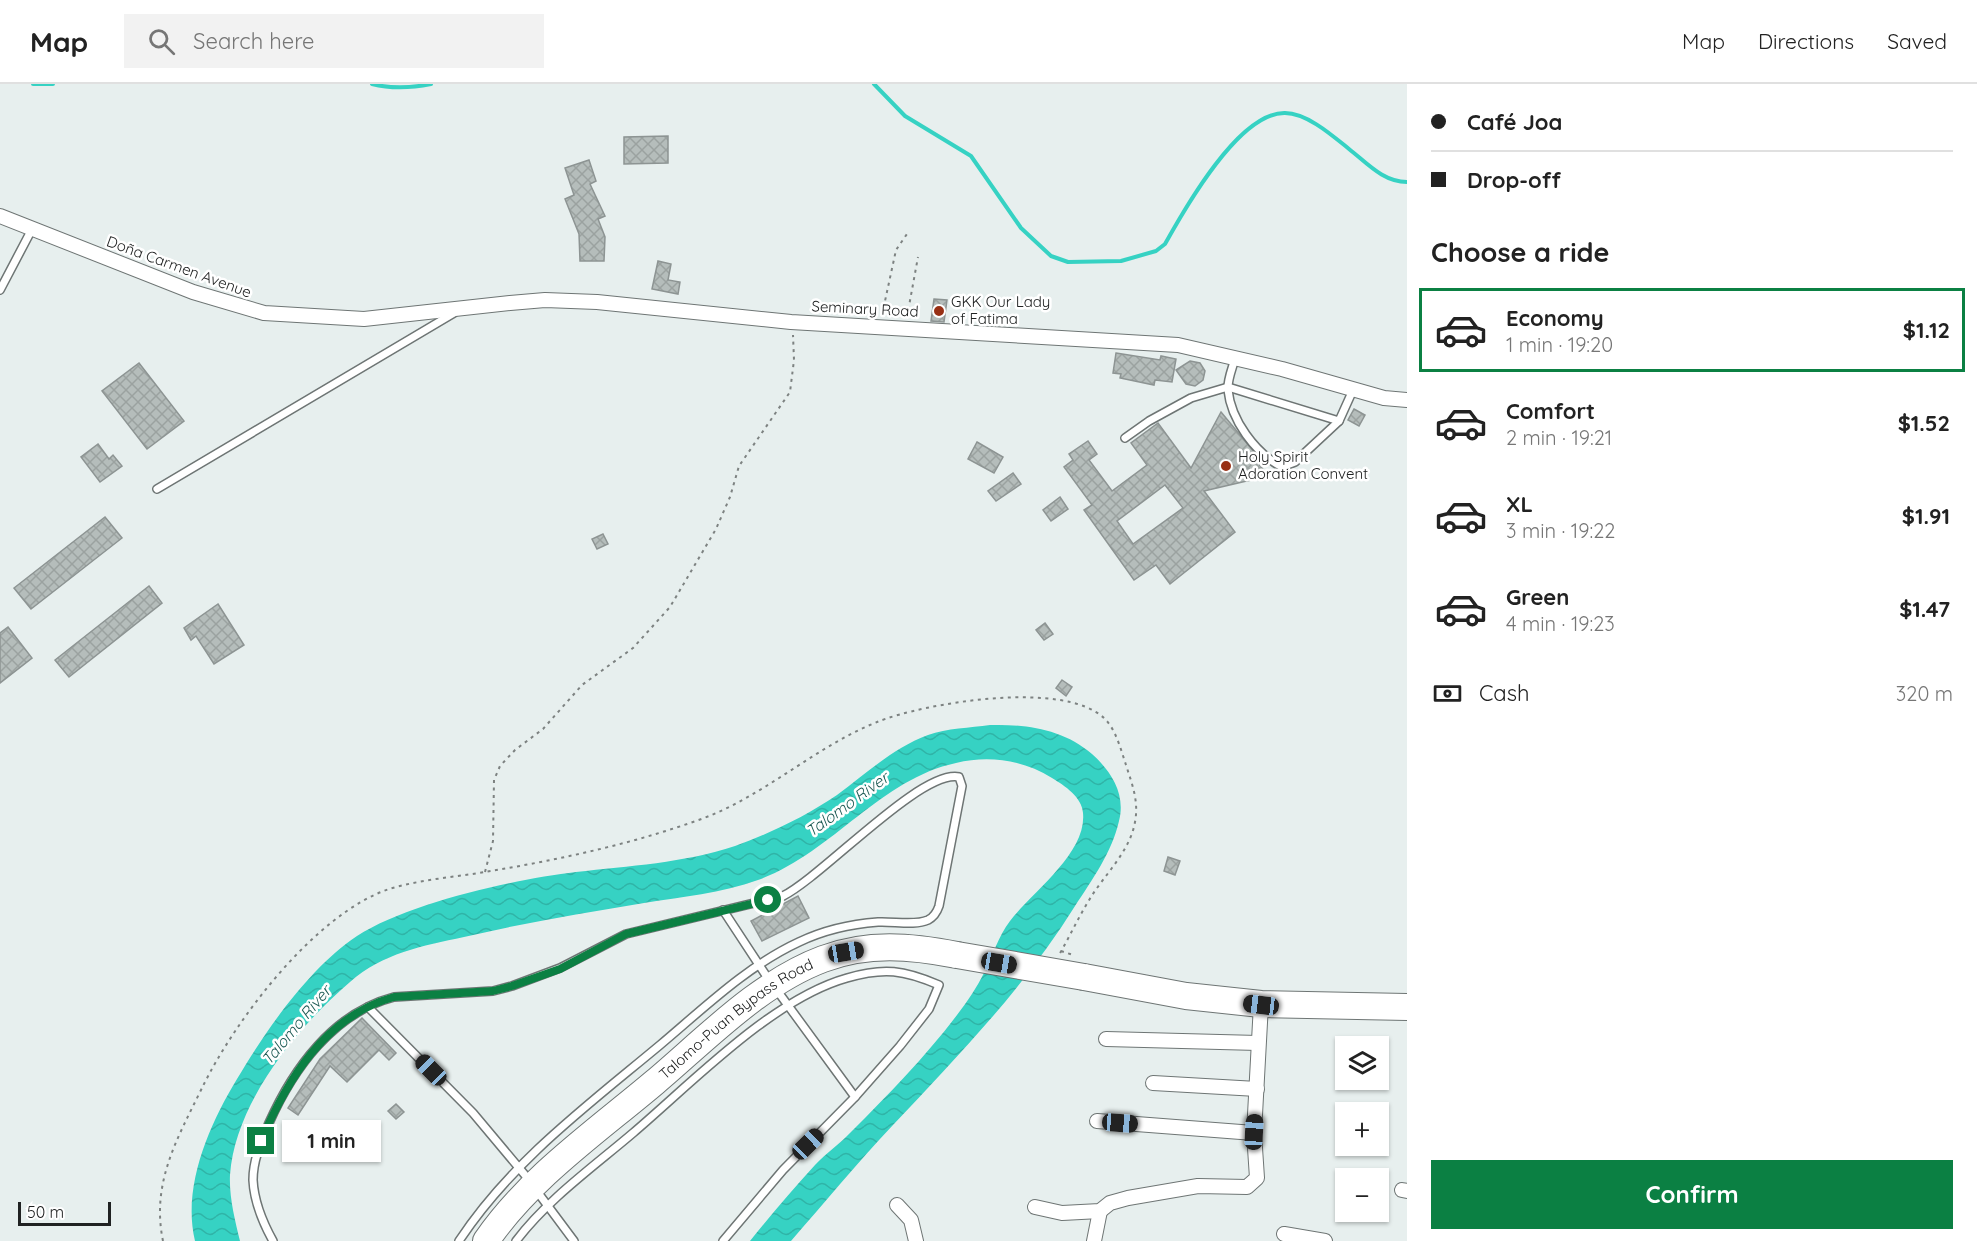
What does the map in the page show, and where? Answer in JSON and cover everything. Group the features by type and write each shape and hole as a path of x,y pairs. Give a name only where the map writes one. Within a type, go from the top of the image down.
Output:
{"highway":[{"name":"Talomo-Puan Bypass Road","path":"486,1241 534,1186 736,1013 780,996 822,959 856,950 897,946 1186,996 1261,1005 1407,1007"}],"street":[{"name":"Doña Carmen Avenue","path":"0,216 31,231 239,308 264,313 364,320 460,309"},
{"name":"Seminary Road","path":"460,309 545,300 597,302 791,322 1178,345 1318,378 1353,390 1407,400"},
{"path":"1035,1208 1062,1213 1100,1210 1110,1203 1128,1198 1198,1186 1247,1186 1257,1178 1254,1132 1261,1005"},
{"path":"1106,1039 1258,1043"},
{"path":"1153,1083 1257,1089"},
{"path":"1097,1121 1254,1132"},
{"path":"897,1205 911,1220 916,1241"},
{"path":"1094,1241 1100,1210"},
{"path":"1284,1234 1325,1241"}],"lane":[{"path":"0,290 31,231"},
{"path":"157,489 460,309"},
{"path":"1235,358 1228,387 1233,416 1268,459 1282,467 1295,462 1339,421 1353,390"},
{"path":"1125,438 1191,398 1228,387 1339,421"},
{"path":"273,1241 262,1216 253,1181 255,1161 261,1141 282,1093 298,1069 338,1027 368,1007 394,997 493,991 512,986 560,969 626,934 768,900 793,891 914,794 938,780 957,776 961,780 939,906 932,917 920,922 850,925 824,932 799,941 758,964 613,1083 534,1186 516,1241"},
{"path":"723,910 780,996 855,1097"},
{"path":"723,1241 783,1170 855,1097 921,1019 935,998 939,985 902,971 865,973 824,986 780,996"},
{"path":"368,1007 466,1105 534,1186 574,1241"},
{"path":"459,1241 495,1191 534,1186"}],"path":[{"path":"880,327 896,250 909,231"},
{"path":"905,328 918,257"},
{"path":"486,872 493,841 494,780 500,766 515,750 543,729 582,685 633,648 670,607 716,529 730,497 739,466 790,392 794,360 791,322"},
{"path":"163,1241 159,1197 164,1174 178,1136 207,1078 243,1017 313,938 352,908 388,890 555,859 702,819 763,790 839,740 878,722 919,709 967,699 1045,699 1073,704 1091,710 1104,718 1122,751 1136,796 1136,820 1128,844 1091,898 1061,951"}],"water":[{"name":"Talomo River","path":"990,725 1044,730 1069,739 1092,754 1111,776 1119,792 1121,811 1112,844 1095,876 1055,936 1012,993 966,1047 867,1153 791,1241 750,1241 815,1165 879,1104 945,1030 978,984 1010,921 1056,871 1076,843 1082,828 1083,813 1080,802 1067,788 1041,772 1018,763 993,759 956,763 903,784 809,853 758,880 716,891 576,914 486,932 404,952 376,964 350,982 310,1021 272,1068 256,1094 243,1121 234,1148 230,1175 231,1200 240,1241 195,1241 192,1199 195,1178 208,1136 227,1097 261,1040 290,1001 322,965 357,936 404,913 463,894 551,875 676,860 735,846 775,830 813,810 915,740 943,731"}],"building":[{"path":"668,136 668,163 624,164 624,137"},
{"path":"589,160 596,181 590,184 605,216 598,219 605,237 604,261 580,261 579,234 565,199 574,195 565,168"},
{"path":"658,261 671,264 668,280 680,282 678,294 652,289"},
{"name":"GKK Our Lady of Fatima","path":"934,299 947,300 944,322 931,321"},
{"path":"1116,353 1160,360 1161,356 1176,359 1172,382 1155,380 1154,385 1120,378 1121,374 1113,373"},
{"path":"1190,361 1200,363 1205,371 1203,380 1195,386 1186,384 1176,370"},
{"path":"139,363 184,421 147,449 102,391"},
{"path":"1354,409 1365,415 1359,426 1348,420"},
{"path":"1221,412 1255,453 1252,455 1268,476 1204,491 1235,532 1170,584 1156,565 1134,580 1084,510 1092,505 1064,467 1073,460 1069,454 1088,441 1097,454 1089,460 1112,491 1147,465 1131,443 1158,423 1191,468","holes":["1165,485 1183,508 1133,544 1117,521"]},
{"path":"977,442 1003,457 994,473 968,459"},
{"path":"98,444 109,459 113,455 122,466 100,482 81,457"},
{"path":"1013,473 1021,484 996,501 988,491"},
{"path":"1060,497 1068,509 1051,521 1043,510"},
{"path":"105,517 122,538 31,609 14,588"},
{"path":"603,534 608,544 597,549 592,539"},
{"path":"149,586 162,603 69,677 55,660"},
{"path":"218,604 244,645 214,664 196,636 191,640 184,628"},
{"path":"1045,623 1053,634 1044,640 1036,630"},
{"path":"8,627 32,658 0,683 0,633"},
{"path":"1062,680 1072,687 1066,696 1056,688"},
{"path":"1168,857 1180,861 1175,875 1164,871"},
{"path":"798,896 809,918 762,941 751,921"},
{"path":"362,1018 396,1053 389,1060 379,1050 347,1082 330,1066 298,1115 288,1108 320,1059"},
{"path":"396,1104 404,1112 396,1119 388,1111"}],"waterway":[{"path":"33,84 53,84"},
{"path":"372,84 387,87 431,84"},
{"path":"874,84 905,116 971,156 1021,228 1051,256 1068,262 1121,261 1156,251 1165,244 1215,165 1250,128 1267,117 1285,113 1311,121 1383,175 1390,179 1407,182"}],"place":[{"name":"GKK Our Lady of Fatima","path":"939,311"},
{"name":"Holy Spirit Adoration Convent","path":"1226,466"}],"route":[{"path":"261,1141 282,1093 298,1069 338,1027 380,1001 394,997 493,991 560,969 626,934 768,900"}]}
